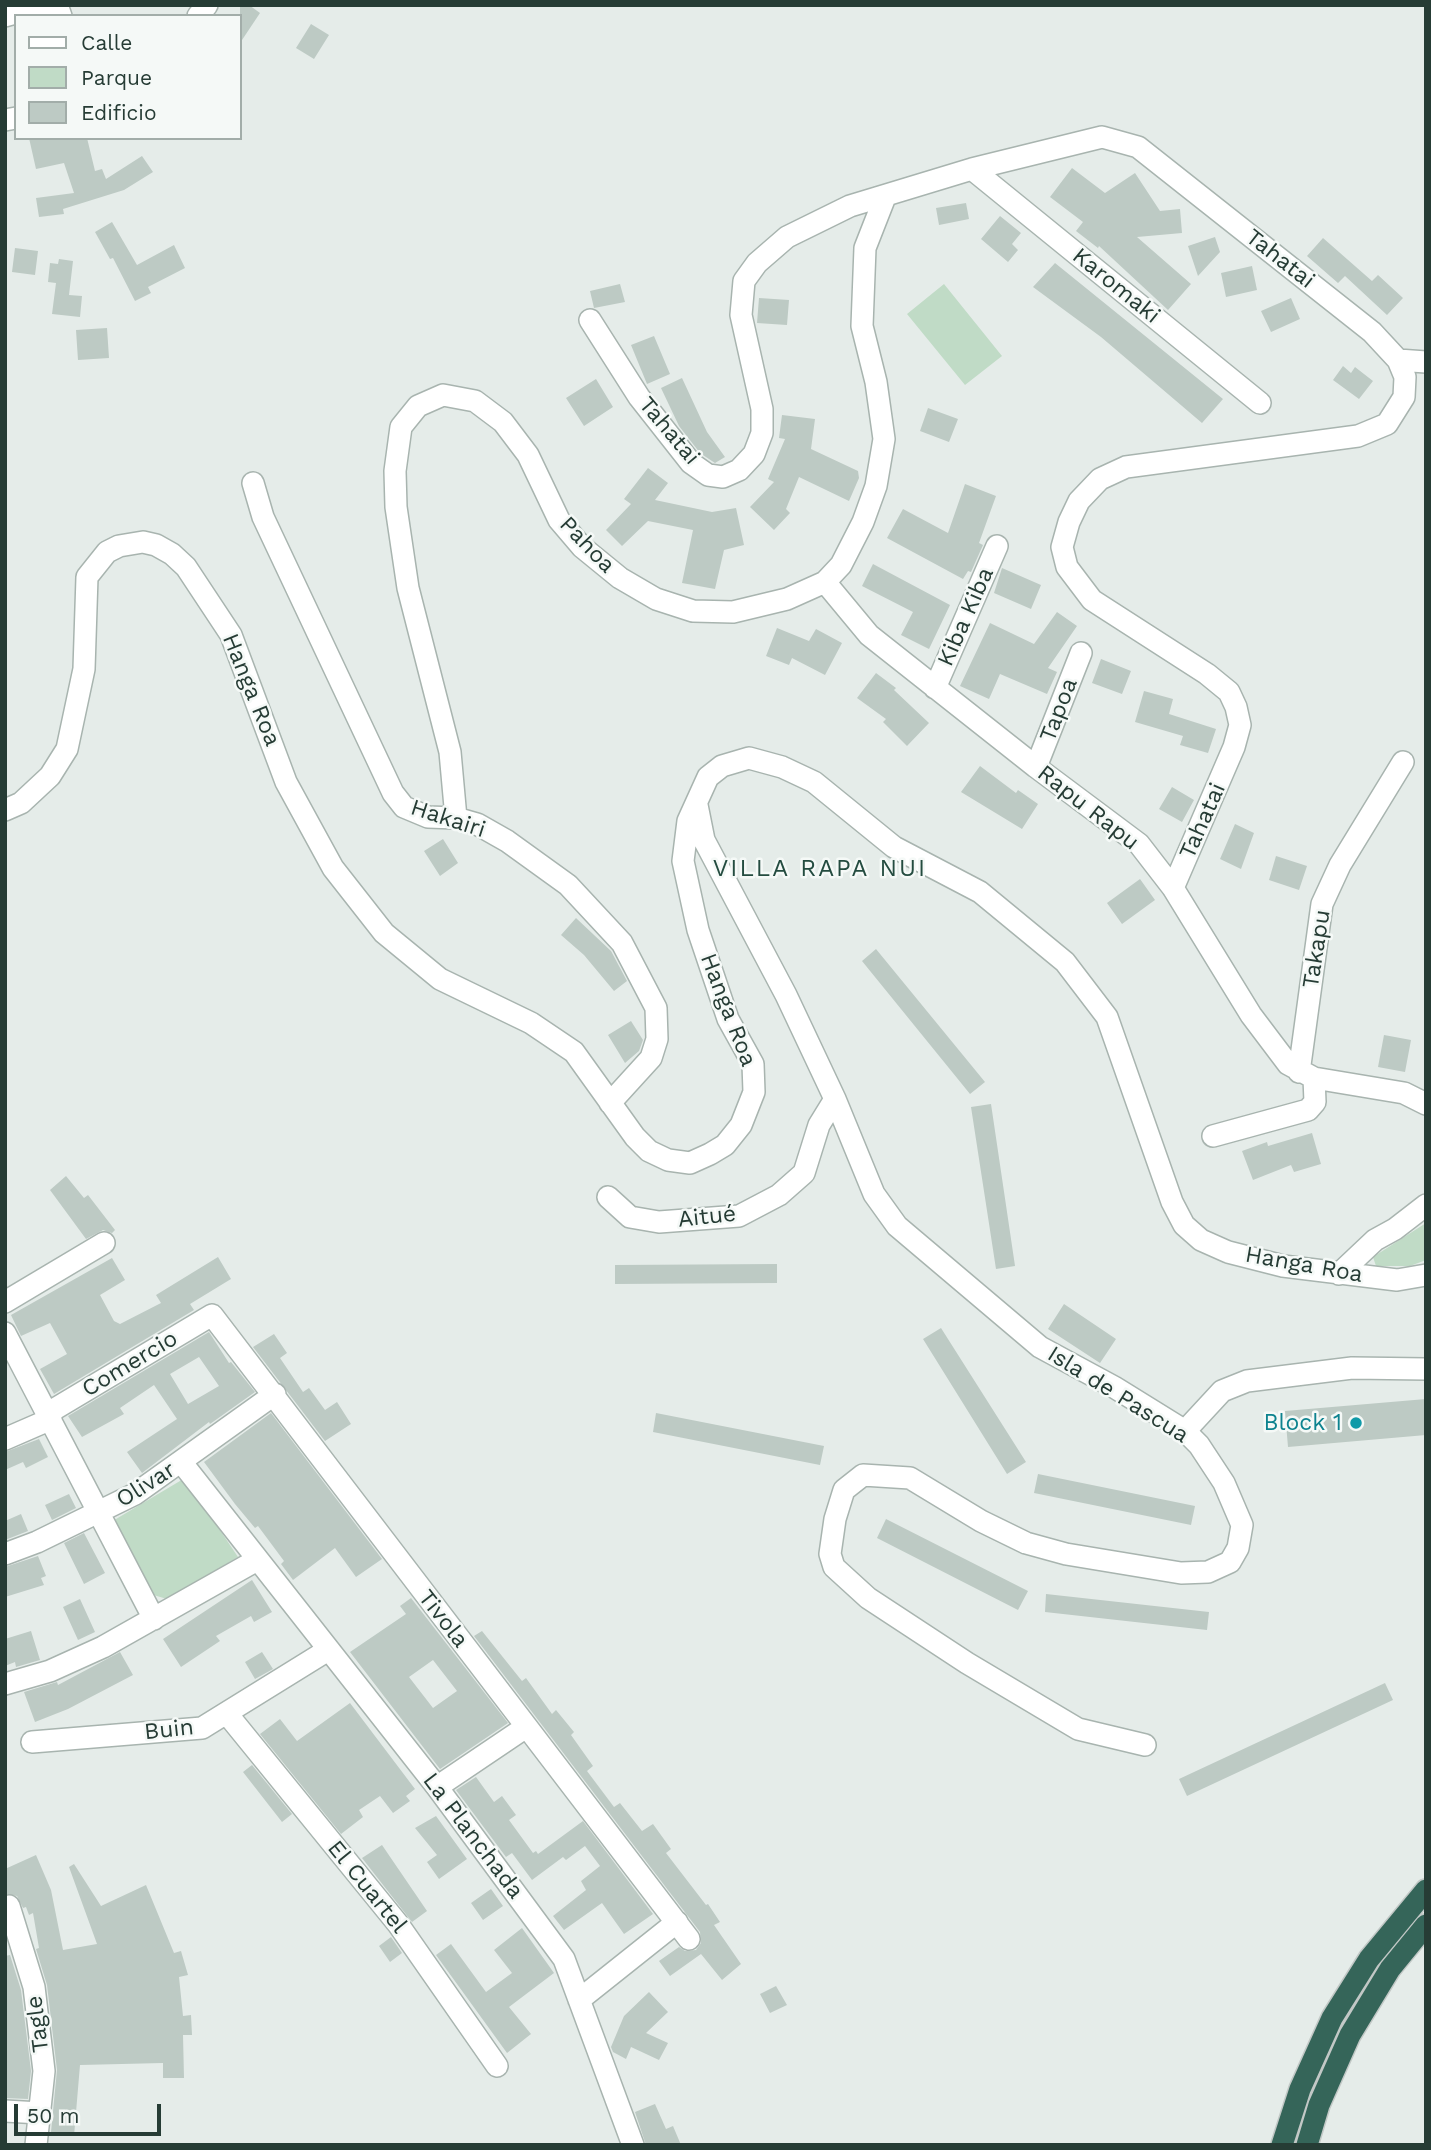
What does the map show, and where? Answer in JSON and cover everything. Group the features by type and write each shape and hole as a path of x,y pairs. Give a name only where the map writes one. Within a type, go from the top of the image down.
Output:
{"highway":[{"path":"1282,2145 1300,2089 1332,2018 1368,1959 1426,1889"},
{"path":"1307,2145 1319,2105 1350,2035 1390,1969 1426,1925"}],"street":[{"path":"5,16 44,5"},
{"name":"Tahatai","path":"590,320 639,397 691,463 708,475 723,477 739,470 754,454 762,433 762,409 741,315 744,281 757,263 787,237 850,206 972,169 1102,137 1138,147 1372,332 1398,360 1405,377 1404,397 1387,424 1358,436 1126,467 1100,479 1079,500 1069,522 1062,547 1067,567 1091,600 1207,674 1229,692 1236,707 1240,725 1234,747 1173,888"},
{"name":"Karomaki","path":"972,169 1260,403"},
{"name":"Pahoa","path":"456,818 450,752 408,588 396,507 395,471 401,427 418,406 443,395 475,401 503,422 528,456 559,520 575,538 620,578 656,599 693,611 733,612 786,599 825,582 841,565 863,522 876,486 884,439 876,382 862,326 865,248 885,197"},
{"path":"1398,360 1426,362"},
{"name":"Hakairi","path":"253,483 263,517 393,793 404,807 417,814 439,819 456,818 477,824 507,841 568,885 622,943 656,1008 657,1039 651,1058 610,1103"},
{"name":"Hanga Roa","path":"5,810 21,803 50,776 67,750 83,669 87,577 107,552 120,546 142,542 156,545 186,567 231,635 286,782 333,868 384,933 440,979 557,1038 574,1052 596,1078 610,1103 649,1151 668,1160 690,1163 725,1145 741,1125 754,1092 753,1064 728,1019 698,930 683,861 688,821 708,777 722,766 749,758 782,767 814,782 894,847 981,892 1065,962 1107,1017 1172,1202 1184,1225 1201,1240 1228,1252 1283,1266 1397,1280 1426,1275"},
{"name":"Kiba Kiba","path":"934,688 997,546"},
{"name":"Rapu Rapu","path":"825,582 869,635 1036,768 1139,844 1173,888 1279,1055 1307,1075"},
{"name":"Tapoa","path":"1036,768 1081,653"},
{"name":"Takapu","path":"1213,1136 1308,1110 1315,1102 1307,1075 1322,904 1340,865 1403,762"},
{"name":"Isla de Pascua","path":"697,805 704,840 786,995 835,1099 874,1194 897,1226 1040,1347 1114,1387 1185,1431 1199,1446 1224,1483 1242,1525 1238,1548 1230,1562 1208,1572 1181,1573 1066,1554 1026,1543 981,1521 910,1478 885,1474 863,1475 844,1490 830,1538 830,1554 834,1567 868,1598 967,1664 1078,1729 1144,1745"},
{"path":"1307,1075 1404,1093 1426,1104"},
{"name":"Aitué","path":"608,1197 630,1217 659,1222 739,1216 779,1195 804,1173 819,1125 835,1099"},
{"path":"1339,1273 1375,1240 1395,1229 1426,1205"},
{"path":"5,1302 104,1243"},
{"name":"Tivola","path":"212,1315 683,1931 579,2000"},
{"name":"Comercio","path":"5,1439 50,1416 212,1315"},
{"path":"5,1334 154,1619"},
{"path":"1185,1431 1222,1391 1247,1381 1352,1368 1426,1369"},
{"name":"Olivar","path":"5,1554 98,1514 182,1463 275,1394"},
{"name":"La Planchada","path":"182,1463 437,1787 564,1959 633,2145"},
{"path":"5,1684 50,1671 154,1619 257,1560"},
{"name":"Buin","path":"32,1742 202,1728 228,1715 328,1650"},
{"name":"El Cuartel","path":"228,1715 398,1924 497,2066"},
{"path":"437,1787 526,1727"},
{"name":"Tagle","path":"9,1906 34,1987 44,2071 36,2145"},
{"path":"5,2111 40,2113"}],"green space":[{"path":"944,284 1002,356 965,385 907,314"},
{"path":"1426,1223 1426,1260 1410,1266 1376,1266 1373,1257"},
{"path":"185,1478 238,1557 167,1599 150,1594 111,1522"}],"building":[{"path":"240,5 249,5 260,13 242,40 242,14"},
{"path":"311,24 329,35 314,59 296,48"},
{"path":"29,140 87,140 95,171 102,169 106,179 142,156 153,172 124,190 63,209 64,214 39,217 36,198 74,193 64,163 36,169"},
{"path":"1072,168 1105,193 1135,173 1160,211 1180,209 1182,233 1137,237 1191,284 1168,310 1099,246 1098,248 1076,231 1083,222 1050,197"},
{"path":"966,203 969,219 939,225 936,208"},
{"path":"1000,216 1021,233 1012,244 1018,250 1008,262 981,239"},
{"path":"112,222 137,265 174,245 185,268 148,287 151,293 135,301 113,258 110,259 95,232"},
{"path":"1215,237 1220,252 1198,276 1188,246"},
{"path":"1323,238 1372,281 1378,275 1403,298 1387,315 1345,276 1338,283 1307,256"},
{"path":"15,248 38,251 35,275 12,272"},
{"path":"59,259 73,261 69,295 82,296 80,317 52,314 56,283 48,282 50,263 58,264"},
{"path":"1055,263 1223,399 1202,423 1101,337 1033,287"},
{"path":"1252,266 1257,290 1226,297 1221,273"},
{"path":"620,284 625,302 594,308 590,291"},
{"path":"759,298 789,300 787,325 757,323"},
{"path":"1291,298 1300,319 1271,332 1261,311"},
{"path":"107,328 109,358 78,360 76,330"},
{"path":"654,336 670,374 647,384 631,345"},
{"path":"1343,366 1351,373 1355,367 1373,381 1359,399 1333,380"},
{"path":"682,378 707,432 725,457 715,463 700,453 679,426 661,388"},
{"path":"596,379 613,407 584,426 566,398"},
{"path":"928,408 958,419 949,442 920,431"},
{"path":"782,415 815,419 811,449 858,471 859,478 849,501 799,477 786,509 790,513 774,530 750,507 774,482 768,479 785,439 779,438"},
{"path":"648,468 668,483 655,500 712,512 736,508 744,545 724,550 715,589 682,583 693,530 648,521 622,546 606,530 631,504 624,499"},
{"path":"965,484 996,496 979,543 983,545 971,572 968,571 963,579 887,538 903,509 948,533"},
{"path":"873,564 950,605 929,649 901,635 913,612 862,586"},
{"path":"1002,568 1041,585 1031,609 994,593"},
{"path":"1057,612 1077,626 1048,668 1057,672 1047,694 1000,674 989,699 960,686 990,623 1034,644"},
{"path":"777,628 809,641 816,629 842,643 825,675 792,658 789,665 766,656"},
{"path":"1101,659 1131,671 1122,694 1092,683"},
{"path":"876,673 896,688 894,690 929,723 907,746 883,722 886,719 857,698"},
{"path":"1144,691 1173,699 1169,714 1216,729 1208,753 1180,745 1183,736 1135,722"},
{"path":"980,766 1016,793 1018,790 1038,804 1022,829 961,792"},
{"path":"1172,787 1194,800 1182,822 1159,809"},
{"path":"1235,824 1254,833 1241,869 1220,859"},
{"path":"443,839 458,863 440,876 424,851"},
{"path":"1276,856 1307,866 1299,890 1269,880"},
{"path":"1140,879 1155,900 1122,924 1107,903"},
{"path":"576,918 611,951 627,981 614,991 584,955 561,935"},
{"path":"876,949 985,1082 970,1094 862,961"},
{"path":"631,1021 643,1040 639,1051 625,1063 608,1035"},
{"path":"1384,1035 1411,1040 1405,1072 1378,1067"},
{"path":"991,1104 1015,1266 996,1269 971,1107"},
{"path":"1312,1133 1321,1164 1294,1172 1291,1165 1253,1180 1242,1151 1267,1142 1268,1146"},
{"path":"66,1176 84,1198 88,1195 115,1230 112,1233 103,1230 86,1239 50,1190"},
{"path":"218,1257 231,1279 190,1304 194,1310 54,1394 40,1369 67,1354 50,1323 21,1336 11,1315 112,1258 125,1280 100,1295 114,1321 120,1324 161,1303 156,1295"},
{"path":"777,1264 777,1283 615,1284 615,1265"},
{"path":"1064,1304 1116,1339 1100,1363 1048,1329"},
{"path":"941,1328 1026,1462 1007,1474 923,1339"},
{"path":"209,1332 229,1363 231,1362 255,1392 210,1424 209,1422 142,1473 127,1452 177,1419 154,1385 120,1408 124,1414 82,1437 68,1416","holes":["199,1357 219,1386 188,1404 170,1374"]},
{"path":"274,1334 287,1353 280,1358 303,1392 309,1388 325,1410 337,1402 351,1424 325,1441 253,1347"},
{"name":"Block 1","path":"1426,1399 1426,1435 1288,1447 1285,1411"},
{"path":"271,1413 382,1559 356,1577 335,1548 293,1580 281,1564 284,1561 258,1526 255,1528 204,1462"},
{"path":"656,1413 824,1446 820,1465 653,1432"},
{"path":"39,1439 48,1457 26,1468 23,1462 5,1470 5,1452"},
{"path":"1038,1474 1195,1506 1191,1525 1034,1493"},
{"path":"69,1494 76,1508 52,1520 45,1505"},
{"path":"21,1514 28,1531 5,1540 5,1521"},
{"path":"886,1519 1028,1591 1018,1610 877,1538"},
{"path":"84,1533 105,1573 84,1584 64,1543"},
{"path":"38,1556 46,1576 41,1578 44,1585 5,1597 5,1567"},
{"path":"252,1580 272,1612 254,1622 251,1616 216,1636 220,1641 181,1667 163,1639"},
{"path":"1046,1594 1209,1612 1207,1630 1045,1612"},
{"path":"411,1598 508,1723 440,1769 350,1652 406,1614 400,1606","holes":["433,1660 457,1691 433,1708 409,1677"]},
{"path":"80,1599 95,1632 78,1640 63,1607"},
{"path":"31,1631 40,1660 16,1667 15,1662 5,1666 5,1639"},
{"path":"482,1631 522,1681 526,1678 552,1714 556,1710 574,1732 571,1735 593,1766 587,1771 614,1807 620,1803 642,1831 653,1824 671,1849 666,1853 706,1905 708,1904 720,1922 714,1925 741,1964 722,1980 701,1954 670,1976 659,1961 679,1947 685,1951 696,1950 701,1943 700,1932 474,1636"},
{"path":"120,1652 133,1675 68,1709 35,1722 24,1692 57,1682 58,1685"},
{"path":"262,1652 273,1669 255,1679 245,1662"},
{"path":"1385,1683 1393,1700 1187,1796 1179,1779"},
{"path":"350,1703 415,1789 406,1796 410,1801 393,1813 380,1796 359,1810 363,1817 341,1834 260,1734 280,1719 297,1741"},
{"path":"252,1765 292,1814 282,1822 243,1772"},
{"path":"476,1777 494,1802 502,1796 516,1815 509,1820 533,1853 536,1851 538,1854 583,1821 653,1914 624,1934 602,1903 564,1930 553,1916 586,1890 581,1881 600,1866 585,1846 566,1860 563,1857 532,1880 512,1853 506,1857 456,1790"},
{"path":"436,1816 467,1859 439,1879 427,1862 437,1855 415,1828"},
{"path":"382,1845 427,1911 412,1922 362,1858"},
{"path":"36,1855 51,1890 63,1950 97,1944 69,1867 74,1864 101,1906 146,1885 174,1953 181,1951 188,1975 179,1977 183,2016 191,2015 192,2035 183,2035 184,2078 163,2078 163,2063 80,2065 74,2136 51,2132 57,2070 47,1985 36,1949 39,1948 33,1913 29,1915 17,1896 5,1894 5,1869"},
{"path":"491,1889 503,1906 483,1920 471,1903"},
{"path":"522,1928 554,1973 509,2007 531,2034 507,2053 436,1955 451,1944 486,1992 512,1973 494,1950"},
{"path":"391,1937 402,1953 390,1962 379,1946"},
{"path":"10,1955 21,1990 31,2071 28,2099 5,2098 5,1956"},
{"path":"776,1986 787,2005 770,2013 760,1994"},
{"path":"649,1992 668,2012 646,2033 668,2043 659,2060 631,2047 626,2059 613,2052 611,2047 624,2016"},
{"path":"655,2104 666,2129 673,2126 681,2145 646,2145 635,2112"}],"place":[{"name":"Block 1","path":"1356,1423"}],"district":[{"name":"VILLA RAPA NUI","path":"820,869"}]}
